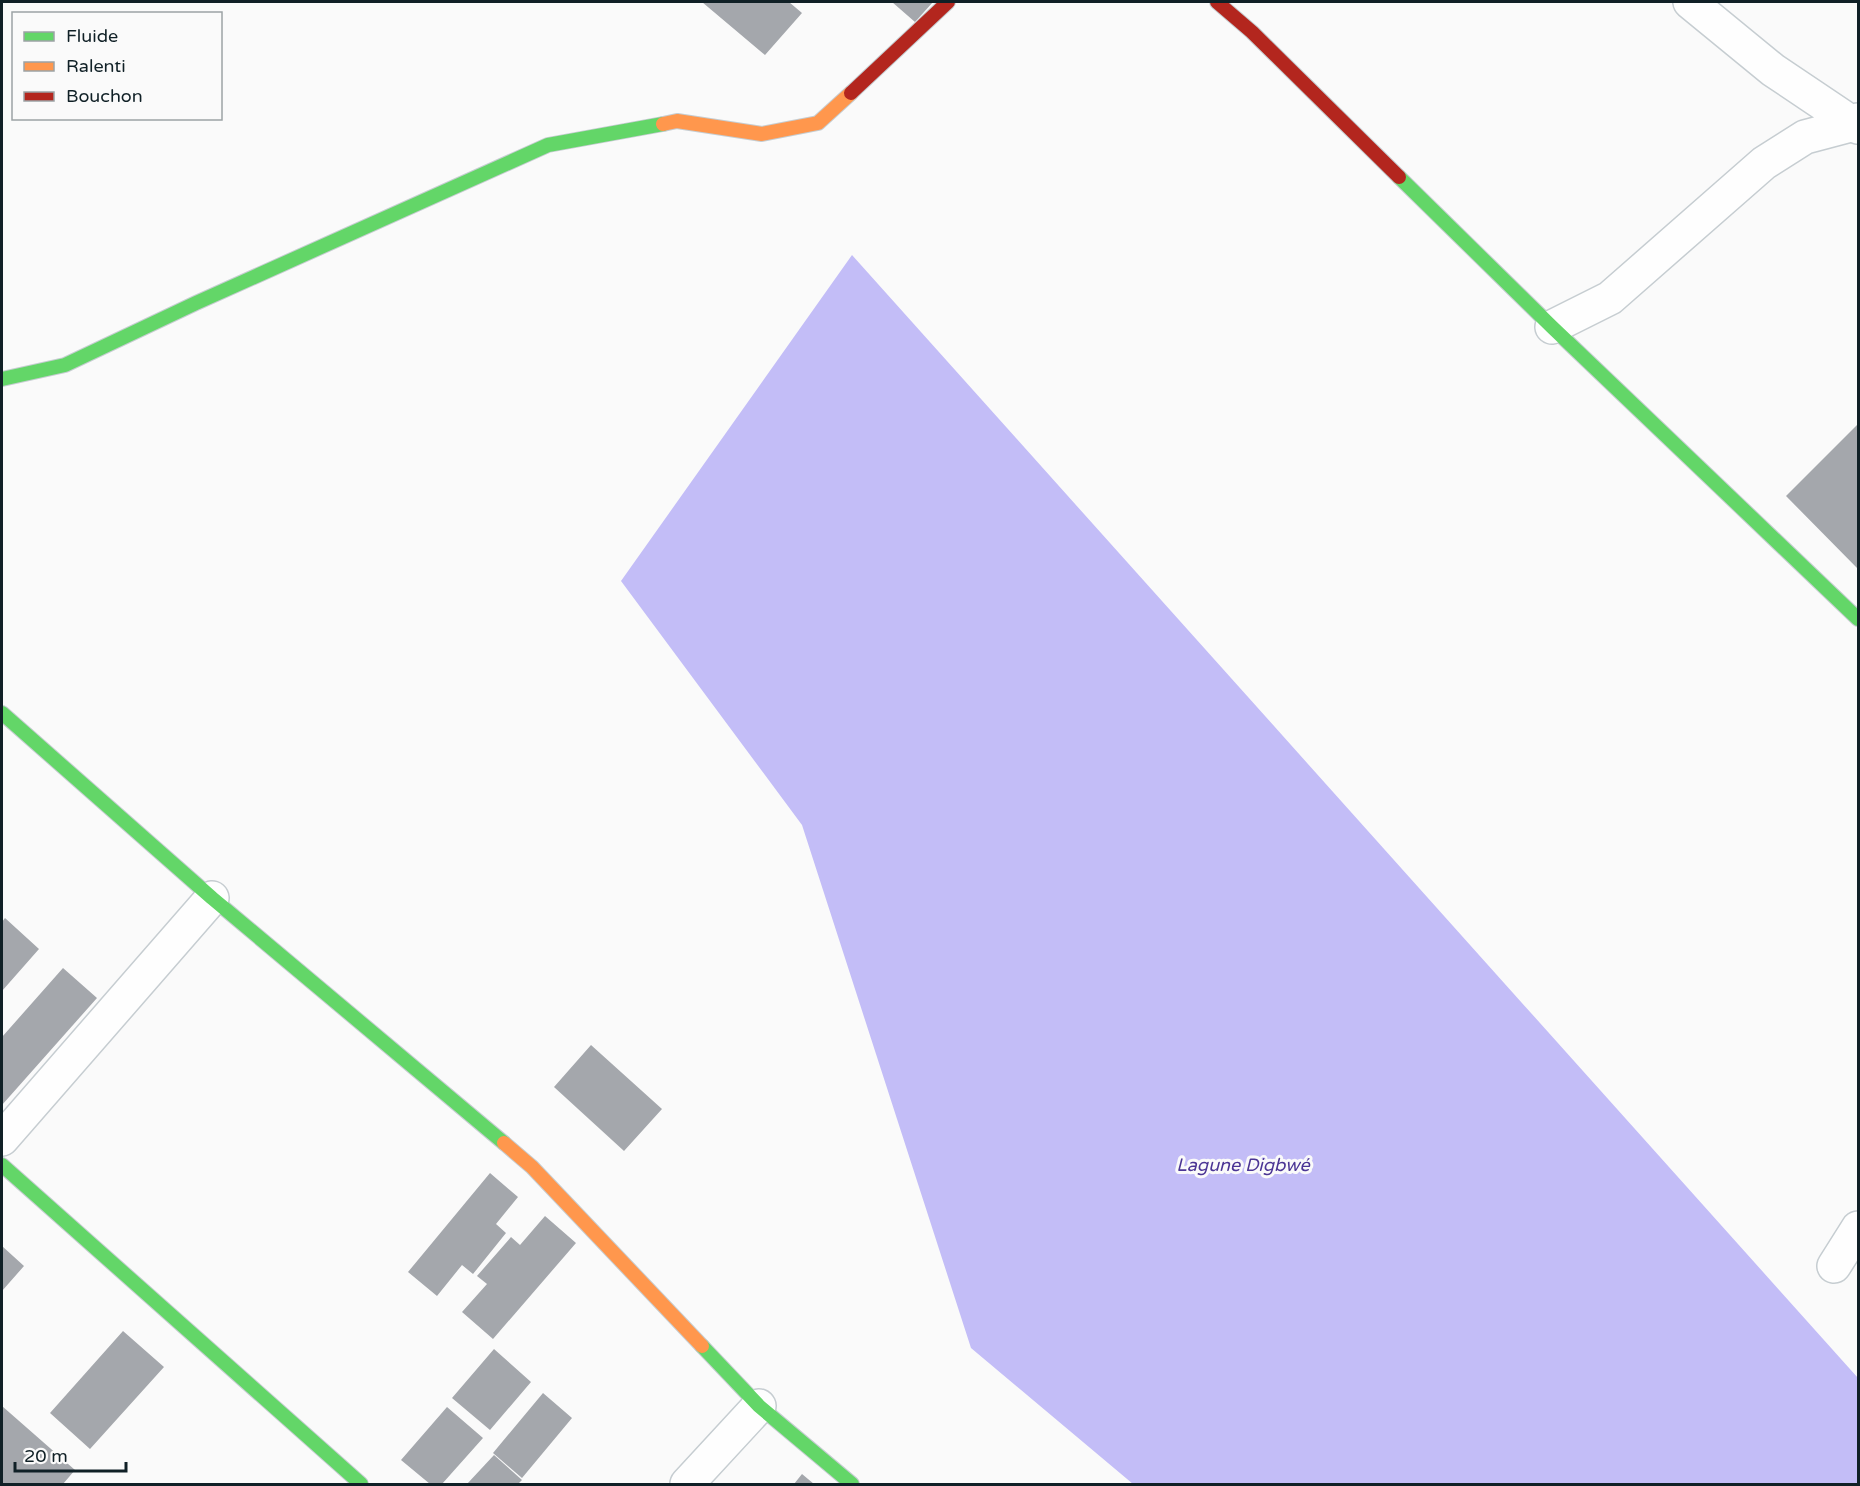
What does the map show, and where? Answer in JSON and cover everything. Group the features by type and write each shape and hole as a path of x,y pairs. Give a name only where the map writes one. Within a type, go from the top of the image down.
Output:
{"street":[{"path":"2,379 65,364 548,145 677,121 762,134 818,123 948,2"},
{"path":"1217,2 1260,40 1552,327 1858,619"},
{"path":"1690,2 1773,70 1857,123"},
{"path":"1552,327 1610,298 1764,164 1805,136 1857,123"},
{"path":"2,713 212,898 532,1167 759,1406 852,1485"},
{"path":"2,1139 212,898"},
{"path":"2,1165 362,1485"},
{"path":"1834,1266 1858,1228"},
{"path":"687,1485 759,1406"}],"water":[{"name":"Lagune Digbwé","path":"852,255 1858,1378 1858,1484 1133,1484 971,1348 802,825 621,581"}],"building":[{"path":"702,2 789,2 802,13 765,55"},
{"path":"892,2 933,2 915,22"},
{"path":"1858,424 1858,569 1786,496"},
{"path":"5,918 39,949 2,991 2,922"},
{"path":"63,968 97,998 2,1105 2,1037"},
{"path":"591,1045 662,1109 624,1151 554,1087"},
{"path":"490,1173 518,1197 496,1224 506,1233 473,1274 462,1265 437,1296 408,1272"},
{"path":"545,1216 576,1243 493,1339 462,1312 487,1284 477,1276 511,1237 520,1245"},
{"path":"2,1246 24,1266 2,1291"},
{"path":"123,1331 164,1367 90,1449 50,1413"},
{"path":"494,1349 531,1382 490,1430 452,1398"},
{"path":"543,1393 572,1418 522,1478 493,1453"},
{"path":"2,1406 75,1470 63,1484 2,1484"},
{"path":"447,1407 483,1438 442,1484 430,1484 401,1460"},
{"path":"494,1455 522,1480 518,1484 467,1484"},
{"path":"802,1474 814,1484 794,1484"}],"traffic: fast":[{"path":"2,379 65,365 196,303 548,145 663,124"},
{"path":"1399,177 1552,327 1858,619"},
{"path":"2,713 212,898 504,1143"},
{"path":"2,1165 361,1484"},
{"path":"702,1346 759,1406 852,1484"}],"traffic: slow":[{"path":"663,124 677,121 762,134 818,123 851,93"},
{"path":"504,1143 532,1167 702,1346"}],"traffic: jam":[{"path":"851,93 948,2"},
{"path":"1217,2 1252,32 1399,177"}]}
